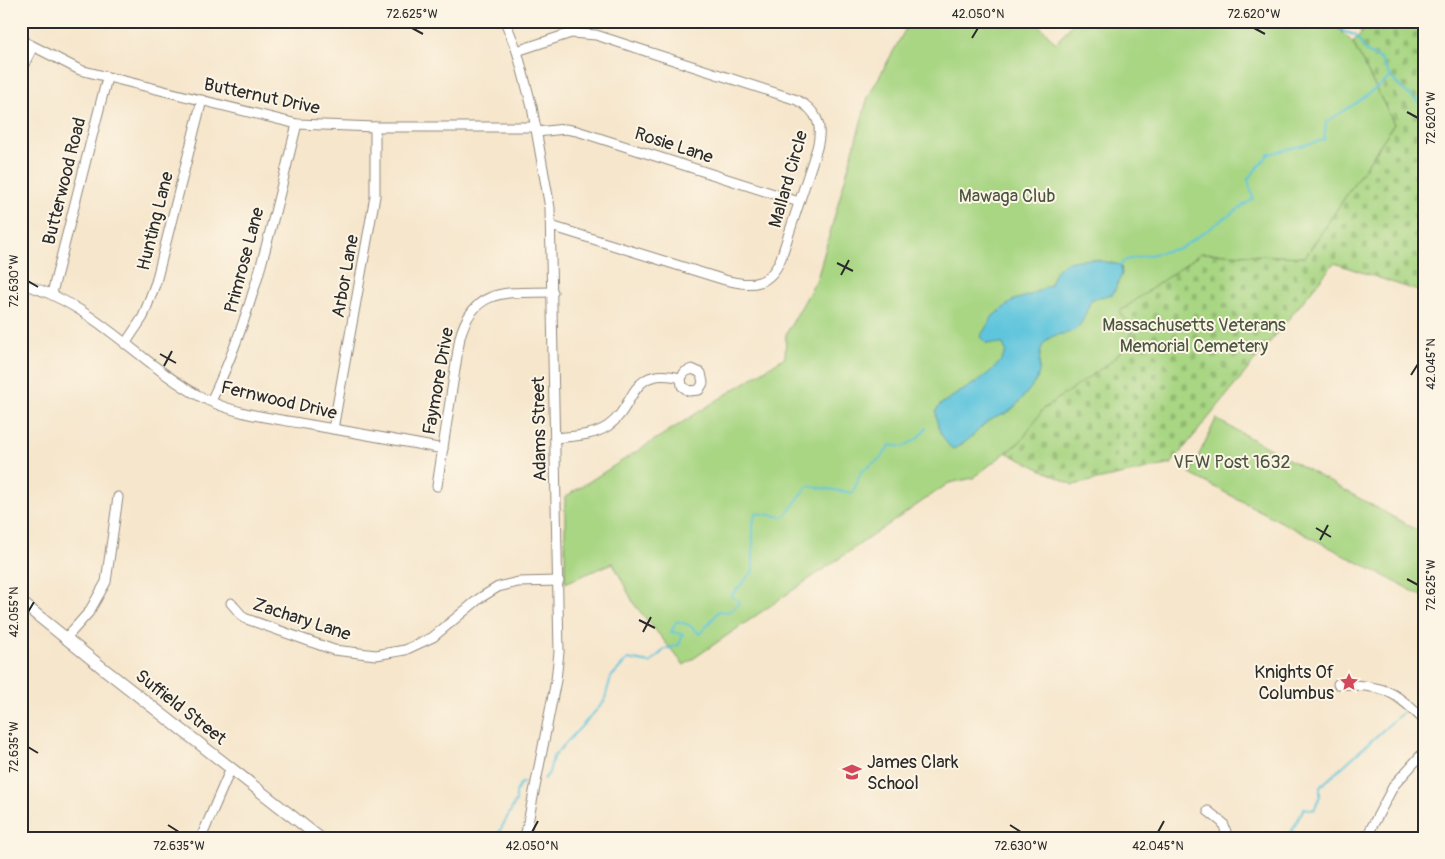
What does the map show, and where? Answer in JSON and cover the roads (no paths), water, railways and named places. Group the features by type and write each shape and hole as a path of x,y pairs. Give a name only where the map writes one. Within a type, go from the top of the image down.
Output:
{"main road":[{"name":"Suffield Street","path":"21,602 320,838"}],"street":[{"name":"Adams Street","path":"505,21 516,51 536,130 547,186 551,226 553,292 559,581 556,680 525,838"},
{"name":"Mallard Circle","path":"516,51 568,34 588,33 803,103 815,114 820,132 799,202 776,268 768,278 752,284 726,280 551,226"},
{"name":"Butternut Drive","path":"21,40 80,70 297,124 536,130"},
{"path":"21,70 33,47"},
{"name":"Butterwood Road","path":"52,293 107,78"},
{"name":"Hunting Lane","path":"125,344 143,317 156,282 202,100"},
{"name":"Primrose Lane","path":"211,402 235,349 247,314 297,124"},
{"name":"Arbor Lane","path":"333,429 375,196 375,127"},
{"name":"Rosie Lane","path":"536,130 577,131 799,202"},
{"name":"Fernwood Drive","path":"21,284 52,293 171,378 211,402 246,412 443,449"},
{"name":"Faymore Drive","path":"437,486 460,337 471,310 482,300 496,295 553,292"},
{"path":"556,438 593,433 608,426 619,415 634,389 646,380 660,376 681,378"},
{"path":"66,638 90,612 106,582 118,497"},
{"name":"Zachary Lane","path":"231,603 244,618 334,650 376,655 405,650 433,637 475,602 498,587 518,582 559,581"},
{"path":"1338,684 1383,688 1401,697 1424,720"},
{"path":"1366,838 1394,785 1424,752"},
{"path":"202,838 231,768"},
{"path":"1208,811 1223,824 1228,838"}],"water":[{"path":"1092,259 1121,265 1122,274 1113,294 1092,299 1076,329 1048,339 1042,346 1037,379 1020,401 1010,411 989,421 967,441 953,449 940,432 936,411 941,404 988,374 1002,359 1006,351 1003,344 986,343 980,337 993,316 1014,300 1030,295 1050,285 1056,271 1065,263"}],"waterway":[{"path":"1340,21 1342,31 1355,35 1367,52 1380,59 1391,77 1402,89 1424,106"},
{"path":"1118,266 1126,260 1181,248 1253,199 1248,179 1269,154 1324,140 1326,122 1391,77"},
{"path":"544,779 549,773 553,757 604,702 611,677 628,659 650,663 665,649 679,645 683,634 671,632 677,621 689,625 700,634 719,611 729,612 740,602 731,596 753,571 753,525 755,513 784,517 808,486 853,493 861,472 882,457 890,445 903,447 918,438 926,428"},
{"path":"1288,838 1304,808 1314,810 1320,796 1320,787 1403,712"},
{"path":"496,838 516,801 516,792 521,783 529,783"}],"place":[{"name":"Knights Of Columbus","path":"1349,682"},
{"name":"James Clark School","path":"852,772"}],"park label":[{"name":"Mawaga Club","path":"1007,196"},
{"name":"Massachusetts Veterans Memorial Cemetery","path":"1194,335"},
{"name":"VFW Post 1632","path":"1232,462"}]}
